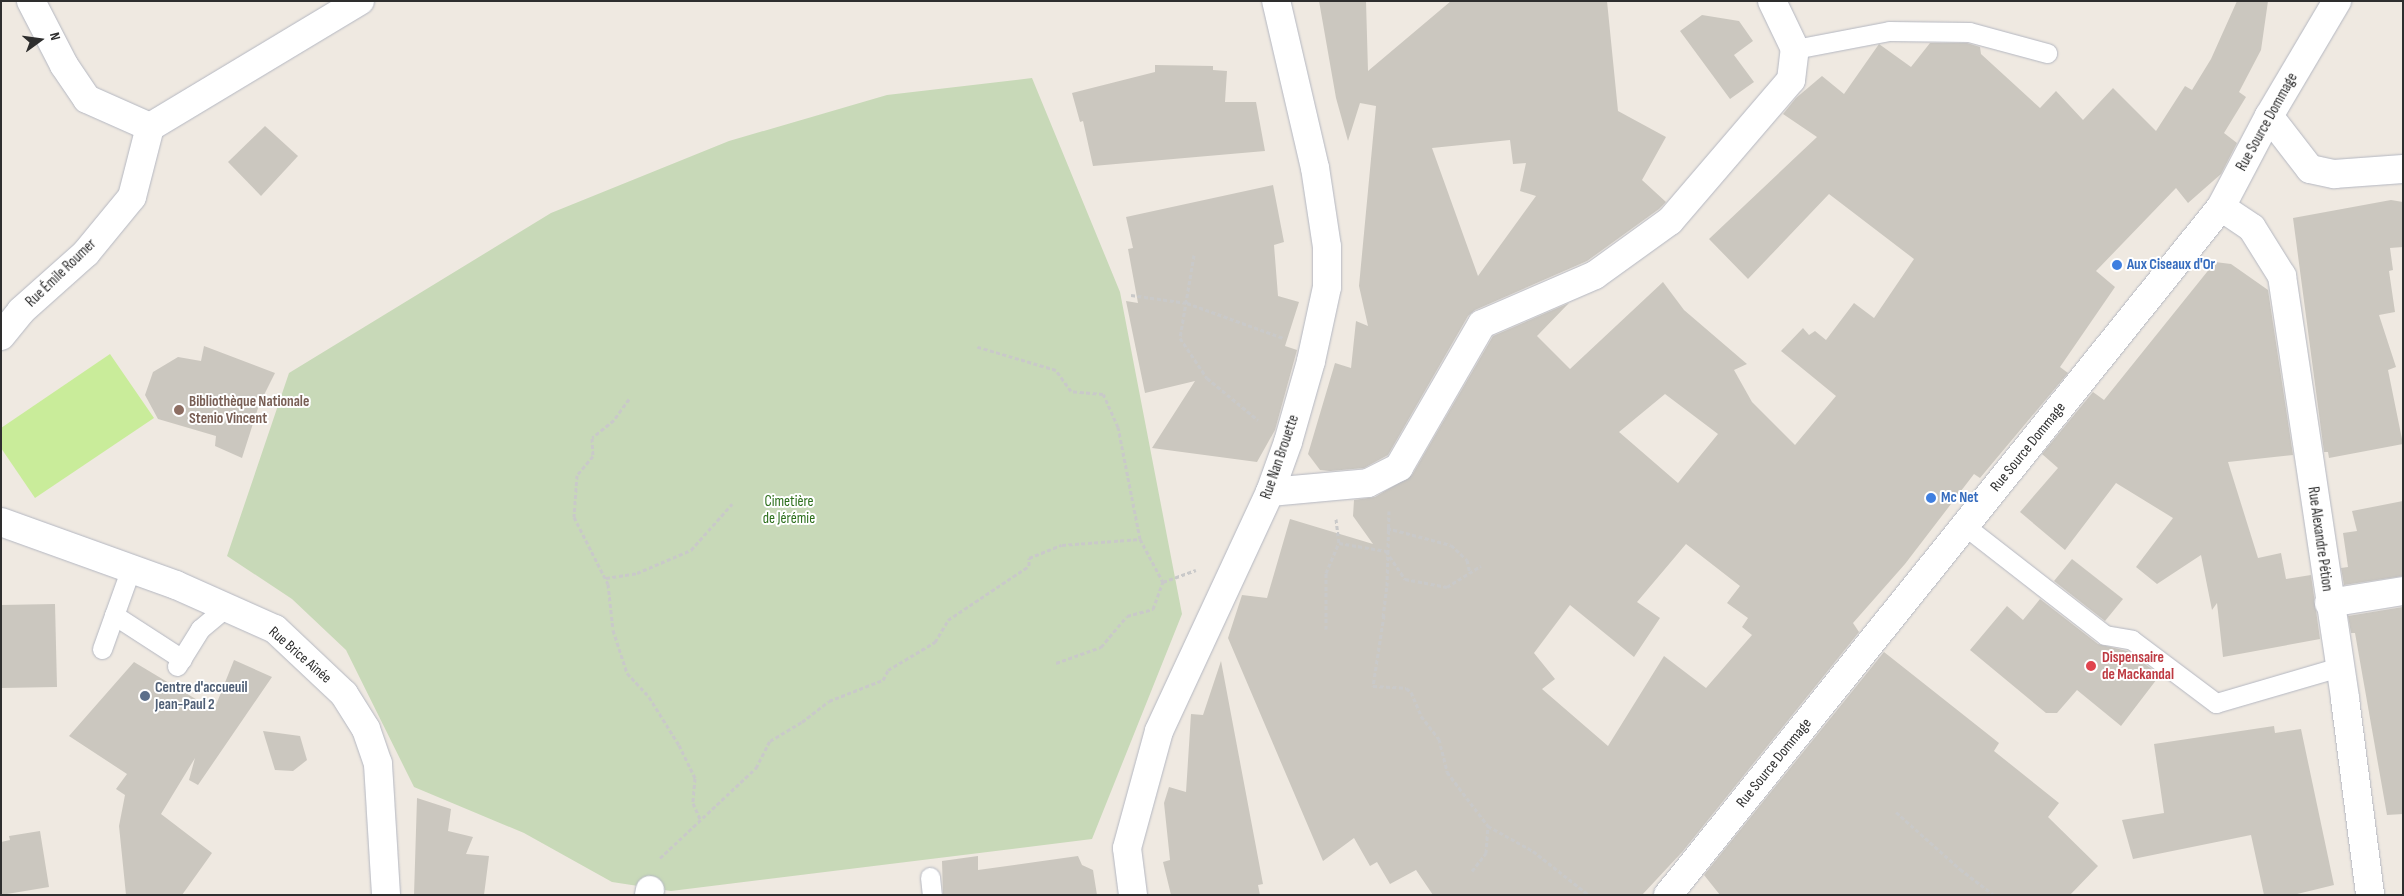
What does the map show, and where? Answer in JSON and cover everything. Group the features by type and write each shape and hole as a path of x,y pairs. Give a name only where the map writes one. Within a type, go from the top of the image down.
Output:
{"street":[{"path":"31,1 60,58 88,99 150,127 360,1"},
{"path":"297,40 330,1"},
{"name":"Rue Nan Brouette","path":"1133,895 1127,848 1156,740 1270,492 1288,442 1315,346 1327,287 1327,247 1315,168 1276,1"},
{"path":"1270,492 1368,483 1399,467 1482,324 1595,275 1670,221 1791,80 1795,49 1772,1"},
{"name":"Rue Source Dommage","path":"1668,895 2221,207 2269,116 2337,1"},
{"path":"2269,116 2310,169 2334,174 2403,169"},
{"name":"Rue Émile Roumer","path":"1,336 21,311 86,253 132,197 150,127"},
{"name":"Rue Alexandre Pétion","path":"2221,207 2252,228 2282,276 2370,895"},
{"name":"Rue Brice Aînée","path":"1,522 131,568 275,629 344,694 366,729 378,764 386,895"},
{"path":"2329,603 2403,591"}],"lane":[{"path":"1795,49 1889,31 1969,32 2047,53"},
{"path":"1965,526 2105,635 2132,640 2216,703 2339,667"},
{"path":"102,648 131,568"},
{"path":"114,615 180,662 200,629 226,607"}],"path":[{"path":"1194,255 1180,338 1207,378 1235,404 1288,442"},
{"path":"1131,295 1187,303 1268,334 1315,346"},
{"path":"975,346 1056,370 1071,391 1103,394 1118,427 1140,539 1163,582"},
{"path":"629,400 614,420 592,438 592,456 577,475 574,517 606,578 612,609 613,630 626,673 649,697 679,745 695,778 693,803 700,819"},
{"path":"1380,633 1388,586 1387,528 1393,471"},
{"path":"1326,629 1326,573 1339,542 1332,486"},
{"path":"606,578 637,573 656,563 690,550 732,504"},
{"path":"1387,528 1451,544 1467,560 1470,573"},
{"path":"650,892 660,856 756,768 770,741 802,722 829,701 883,680 888,670 935,642 948,620 1029,566 1029,558 1062,545 1140,539"},
{"path":"1339,542 1386,551 1406,578 1447,587 1481,566"},
{"path":"1056,663 1101,647 1127,616 1153,609 1163,582 1192,570 1233,571"},
{"path":"1384,615 1373,686 1406,688 1411,692 1421,716 1439,739 1447,772 1488,826 1532,851 1589,895"},
{"path":"1896,812 1960,870 1994,895"},
{"path":"1472,871 1486,853 1488,826"}],"green space":[{"name":"Cimetière de Jérémie","path":"1032,78 1120,292 1182,614 1092,839 671,891 612,882 524,833 414,787 346,650 292,599 227,556 289,373 551,213 729,141 887,95"},
{"path":"110,354 154,418 35,498 1,448 1,428"}],"building":[{"path":"1319,1 1366,1 1368,71 1451,1 1607,1 1618,111 1666,137 1642,180 1666,202 1587,261 1475,310 1468,316 1388,455 1364,468 1330,471 1320,470 1308,454 1335,363 1351,368 1356,321 1368,326 1359,286 1376,106 1360,103 1348,141 1336,98","holes":["1510,140 1513,164 1526,163 1520,191 1536,196 1478,276 1432,148"]},
{"path":"2237,1 2268,1 2261,50 2239,92 2246,97 2224,133 2237,143 2221,174 2188,203 2176,188 2096,271 2115,287 2060,367 2068,373 1980,478 1974,474 1905,564 1853,623 1859,632 1683,851 1642,895 1433,895 1416,870 1390,884 1377,862 1370,866 1354,838 1323,861 1228,638 1242,595 1267,598 1290,519 1373,544 1353,516 1354,500 1375,497 1412,475 1493,336 1569,303 1537,336 1570,369 1663,282 1684,310 1747,364 1734,370 1752,402 1795,445 1836,396 1781,351 1803,328 1809,335 1815,331 1826,340 1854,303 1874,318 1914,259 1829,194 1748,279 1709,239 1817,137 1783,114 1796,98 1822,76 1844,94 1879,44 1911,67 1930,43 1967,43 1980,47 1981,54 2040,108 2056,91 2083,120 2113,88 2156,131 2185,86 2192,90 2211,59","holes":["1665,394 1718,434 1678,483 1619,432","1686,544 1740,586 1727,603 1748,618 1742,627 1752,635 1706,688 1664,656 1608,746 1542,689 1555,679 1534,653 1570,605 1634,657 1660,618 1637,602"]},
{"path":"1702,15 1739,21 1753,41 1734,55 1754,82 1730,99 1680,31"},
{"path":"1155,65 1213,66 1213,70 1227,71 1225,102 1256,102 1265,151 1093,166 1083,121 1080,122 1072,93 1155,72"},
{"path":"265,126 298,156 261,196 228,162"},
{"path":"1273,185 1284,242 1274,245 1278,296 1299,302 1285,346 1297,350 1275,430 1257,462 1152,448 1195,381 1145,393 1126,301 1138,303 1128,249 1133,248 1126,217"},
{"path":"2391,200 2403,202 2403,247 2390,248 2393,270 2389,271 2395,312 2379,315 2396,367 2388,370 2403,444 2329,458 2328,452 2324,452 2293,218"},
{"path":"2215,262 2231,264 2268,290 2293,455 2228,462 2258,558 2281,553 2286,579 2311,575 2320,639 2223,657 2217,603 2212,610 2201,555 2157,584 2136,567 2173,518 2116,483 2065,550 2020,512 2058,468 2042,454 2093,392 2104,400"},
{"path":"204,346 275,373 259,405 242,458 215,446 216,436 158,419 145,395 153,372 178,357 201,361"},
{"path":"2403,501 2403,576 2344,585 2341,568 2348,567 2343,533 2357,531 2352,511"},
{"path":"2072,559 2123,599 2105,621 2054,581"},
{"path":"2040,599 2098,644 2127,651 2160,675 2121,726 2077,690 2057,713 2046,713 1970,650 2007,606 2023,620"},
{"path":"55,604 57,687 1,688 1,605"},
{"path":"2403,607 2403,814 2387,815 2355,633 2351,633 2348,616"},
{"path":"1884,652 1999,743 1994,751 2059,803 2048,817 2098,866 2070,895 1720,895 1704,875"},
{"path":"234,660 272,677 198,785 189,780 195,758 161,814 212,853 182,895 126,895 119,826 125,795 116,789 127,774 69,736 134,662 214,710"},
{"path":"1221,661 1263,884 1258,885 1260,895 1171,895 1163,862 1170,860 1164,803 1169,787 1186,792 1191,714 1203,715"},
{"path":"2274,726 2275,733 2301,729 2334,885 2293,895 2264,895 2251,835 2133,859 2122,820 2164,813 2154,744"},
{"path":"263,731 300,736 307,760 293,771 275,770"},
{"path":"417,798 451,809 448,831 473,837 466,854 489,856 484,895 414,895"},
{"path":"40,831 49,887 1,895 1,842 10,840 9,836"},
{"path":"978,856 978,870 1078,856 1082,865 1093,870 1097,895 943,895 942,861"}],"place":[{"name":"Aux Ciseaux d'Or","path":"2117,265"},
{"name":"Bibliothèque Nationale Stenio Vincent","path":"179,410"},
{"name":"Mc Net","path":"1931,498"},
{"name":"Dispensaire de Mackandal","path":"2091,666"},
{"name":"Centre d'accueuil Jean-Paul 2","path":"145,696"}]}
